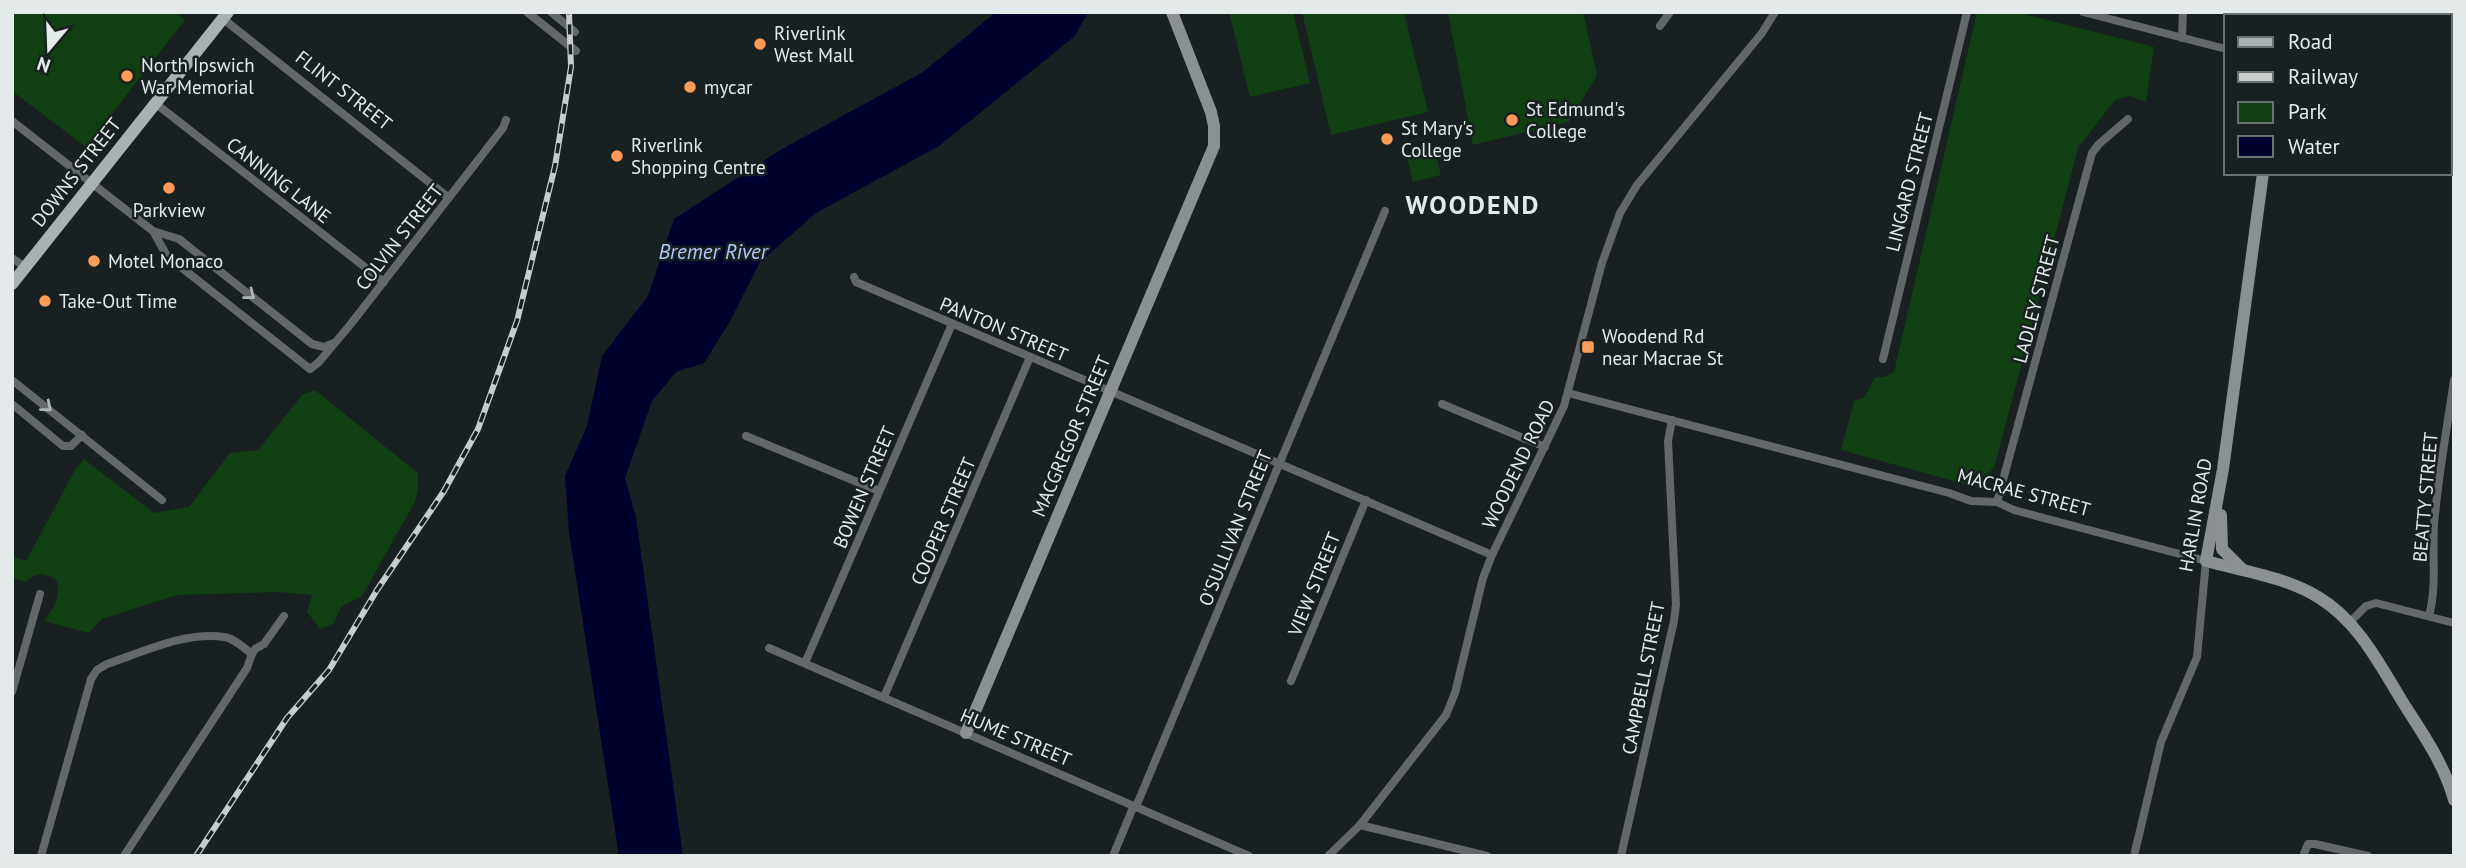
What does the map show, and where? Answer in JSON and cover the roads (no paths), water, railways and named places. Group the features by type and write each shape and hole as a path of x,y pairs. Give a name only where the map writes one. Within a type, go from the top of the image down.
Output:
{"main road":[{"name":"MACGREGOR STREET","path":"966,733 1211,155 1215,135 1211,112 1172,12"},
{"name":"DOWNS STREET","path":"12,284 223,14"},
{"name":"HARLIN ROAD","path":"2206,561 2223,469 2263,175"},
{"path":"2223,469 2220,543 2225,554 2246,572"},
{"name":"MACRAE STREET","path":"2206,561 2305,590 2326,602 2349,623 2368,645 2435,754 2454,800"}],"street":[{"path":"527,12 576,51"},
{"path":"551,12 575,32"},
{"path":"1660,26 1670,12"},
{"name":"WOODEND ROAD","path":"1328,856 1360,825 1446,715 1455,693 1483,578 1564,406 1602,263 1620,213 1637,185 1762,33 1775,12"},
{"name":"LINGARD STREET","path":"1882,359 1967,12"},
{"path":"2083,12 2224,48"},
{"path":"2182,38 2183,12"},
{"name":"FLINT STREET","path":"223,14 449,198"},
{"name":"CANNING LANE","path":"155,103 384,282"},
{"name":"LADLEY STREET","path":"1997,502 2092,153 2128,119"},
{"name":"COLVIN STREET","path":"153,231 167,256 310,369 337,341 384,282 503,128 506,120"},
{"path":"12,121 153,231 179,239 312,344 324,347 337,341"},
{"name":"O'SULLIVAN STREET","path":"1113,856 1132,810 1136,807 1385,211"},
{"path":"12,258 25,267"},
{"name":"PANTON STREET","path":"854,277 856,282 952,324 1492,555"},
{"name":"BOWEN STREET","path":"805,663 952,324"},
{"name":"COOPER STREET","path":"884,697 1030,357"},
{"path":"12,380 162,500"},
{"name":"BEATTY STREET","path":"2429,616 2434,590 2436,505 2454,380"},
{"name":"MACRAE STREET","path":"1568,393 1950,493 1971,501 1997,502 2014,510 2206,561"},
{"path":"12,404 64,446 71,446 82,435"},
{"path":"1442,404 1545,447"},
{"name":"CAMPBELL STREET","path":"1621,856 1676,604 1668,441 1672,420"},
{"path":"746,436 879,491"},
{"name":"VIEW STREET","path":"1291,681 1366,500"},
{"name":"HARLIN ROAD","path":"2134,856 2161,742 2197,657 2206,561"},
{"path":"12,692 40,594"},
{"path":"2349,623 2366,606 2376,603 2454,623"},
{"path":"124,856 247,668 255,649 264,644 284,615"},
{"path":"41,856 91,679 97,670 120,660 192,638 224,637 252,654"},
{"name":"HUME STREET","path":"769,648 1249,856"},
{"path":"1360,825 1486,856"},
{"path":"2303,856 2308,844 2368,856"}],"water":[{"name":"Bremer River","path":"996,12 1088,12 1075,36 939,146 816,213 760,262 729,323 704,363 676,372 652,401 625,478 636,517 683,856 619,856 569,532 565,476 587,426 602,356 648,296 674,219 782,149 923,72"}],"railway":[{"path":"196,856 287,718 329,670 377,590 444,491 478,429 517,321 555,166 571,67 569,12"}],"place":[{"name":"Riverlink West Mall","path":"760,44"},
{"name":"North Ipswich War Memorial","path":"127,76"},
{"name":"mycar","path":"690,87"},
{"name":"St Edmund's College","path":"1512,120"},
{"name":"St Mary's College","path":"1387,139"},
{"name":"Riverlink Shopping Centre","path":"617,156"},
{"name":"Parkview","path":"169,188"},
{"name":"Motel Monaco","path":"94,261"},
{"name":"Take-Out Time","path":"45,301"},
{"name":"Woodend Rd near Macrae St","path":"1588,347"}],"district":[{"name":"WOODEND","path":"1473,204"}]}
